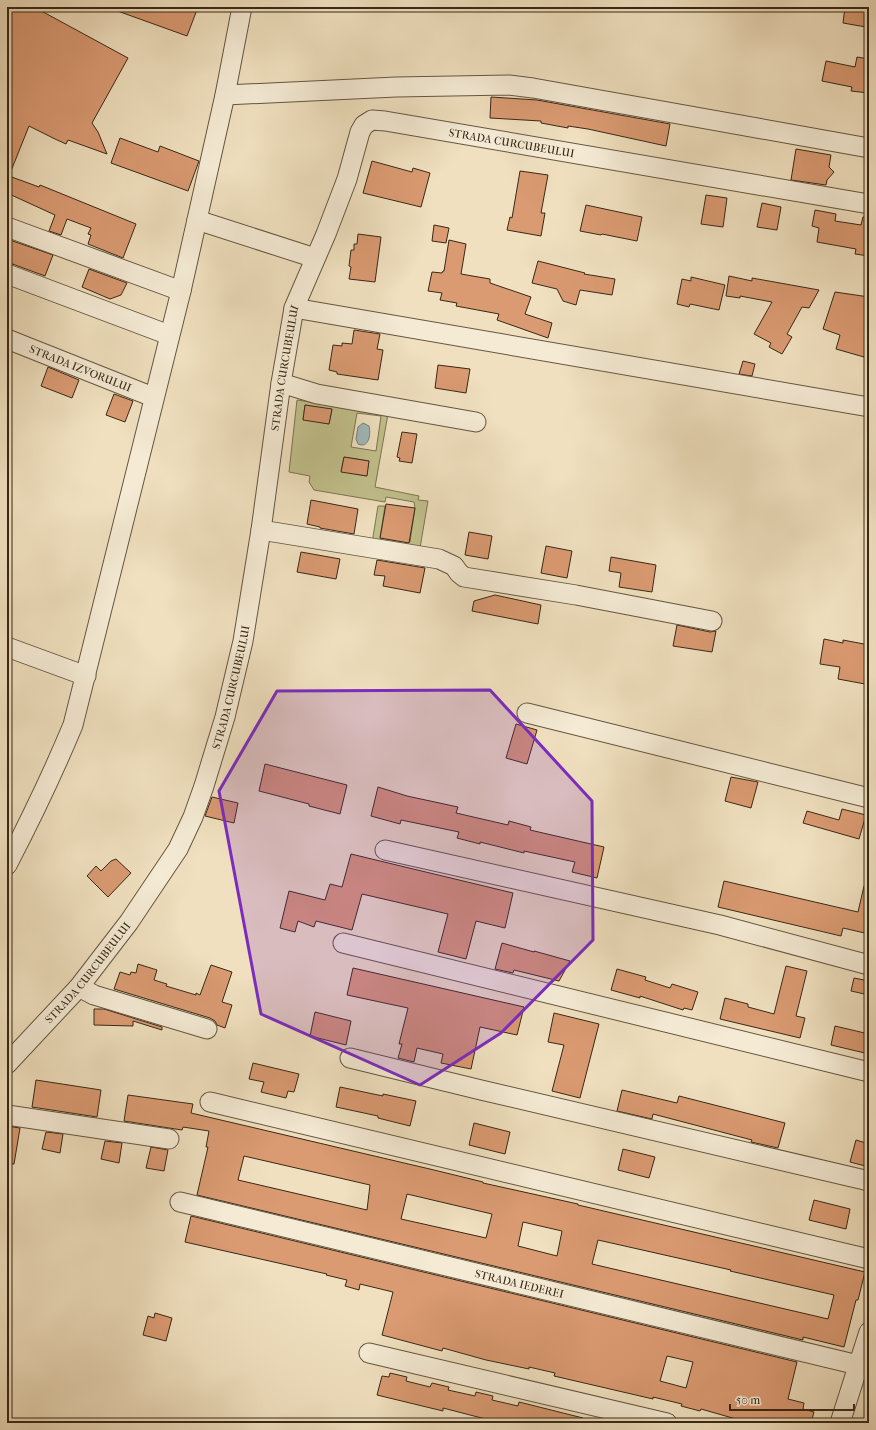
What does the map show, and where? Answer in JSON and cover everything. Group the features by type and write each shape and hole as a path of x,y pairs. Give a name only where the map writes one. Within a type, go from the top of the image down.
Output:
{"street":[{"path":"7,865 48,783 70,732 86,676 153,397 181,291 225,95 242,7"},
{"path":"225,95 396,87 509,85 869,148"},
{"name":"STRADA CURCUBEULUI","path":"7,1064 79,988 129,922 178,849 193,817 225,717 243,641 261,530 281,383 294,308 347,179 360,132 364,125 372,120 385,121 869,204"},
{"path":"197,220 315,258"},
{"path":"7,227 181,291"},
{"path":"7,274 169,335"},
{"path":"294,308 869,408"},
{"name":"STRADA IZVORULUI","path":"7,339 153,397"},
{"path":"281,383 317,394 476,422"},
{"path":"261,530 439,559 454,566 459,573 464,576 712,620"},
{"path":"7,647 86,676"},
{"path":"527,713 869,798"},
{"path":"385,850 720,925 869,965"},
{"path":"343,943 869,1072"},
{"path":"79,988 94,995 207,1029"},
{"path":"350,1058 869,1181"},
{"path":"210,1102 869,1259"},
{"path":"7,1115 169,1139"},
{"name":"STRADA IEDEREI","path":"180,1202 858,1365"},
{"path":"840,1423 869,1332"},
{"path":"369,1353 667,1423"}],"highlighted area":[{"path":"490,690 592,801 593,940 501,1033 420,1085 261,1014 219,791 277,691"}],"shaded area":[{"path":"297,400 388,414 375,487 419,496 418,500 428,501 420,548 372,543 378,506 385,506 380,538 410,542 415,508 414,502 386,497 385,502 314,490 309,482 310,476 289,472","holes":["305,405 332,410 329,424 303,419","357,413 381,416 376,451 351,447","344,457 369,461 366,476 341,471"]}],"water":[{"path":"363,423 369,426 370,433 367,443 362,445 358,444 356,439 358,427"}],"building":[{"path":"7,7 34,7 128,58 92,123 98,132 107,154 68,140 66,144 29,126 9,176 39,187 40,185 136,224 123,258 88,244 91,235 88,234 91,228 67,219 61,235 49,231 55,215 7,193"},
{"path":"112,7 198,7 187,36 112,9"},
{"path":"845,7 869,9 866,27 843,23"},
{"path":"857,57 869,59 869,93 851,91 852,87 822,81 826,61 855,67"},
{"path":"491,97 537,100 670,124 666,146 588,129 568,126 568,128 541,123 541,121 490,118"},
{"path":"120,138 158,152 160,146 199,161 188,191 111,163"},
{"path":"796,149 831,155 829,167 834,172 827,180 826,185 791,180"},
{"path":"372,161 412,172 413,168 430,173 421,207 363,193"},
{"path":"520,171 548,175 541,213 545,213 541,236 507,230 510,217 512,218"},
{"path":"706,195 727,198 723,227 701,224"},
{"path":"762,203 781,207 777,230 757,227"},
{"path":"586,205 642,217 637,241 580,231"},
{"path":"815,210 836,214 835,221 861,225 863,217 869,217 869,256 855,254 856,249 817,242 819,228 812,226"},
{"path":"434,225 449,228 446,243 432,241"},
{"path":"358,234 381,237 375,282 349,279 351,250 354,250 354,244 357,244"},
{"path":"7,239 53,255 45,276 7,262"},
{"path":"449,240 466,244 461,274 490,279 490,283 531,297 525,314 552,323 548,338 497,320 499,314 456,306 457,303 440,300 442,293 428,291 432,272 442,273 444,271"},
{"path":"538,261 585,273 584,274 615,279 612,295 580,290 576,305 563,301 557,289 532,283"},
{"path":"89,269 127,283 121,295 110,299 82,287"},
{"path":"729,276 752,281 752,278 819,290 809,308 802,307 787,334 792,337 782,354 769,347 771,343 754,334 772,302 740,296 740,298 726,296"},
{"path":"691,277 725,285 719,310 690,304 689,307 677,304 682,279 691,281"},
{"path":"835,292 869,297 869,341 864,357 836,349 840,335 823,329"},
{"path":"354,330 380,334 377,349 383,350 378,380 337,374 337,372 329,370 333,345 342,346 342,343 352,344"},
{"path":"743,361 755,364 752,376 739,374"},
{"path":"438,365 470,369 466,393 435,388"},
{"path":"48,367 79,380 72,398 41,386"},
{"path":"114,394 133,401 125,422 106,415"},
{"path":"305,405 332,409 329,424 303,420"},
{"path":"402,432 417,434 412,463 399,461 400,458 397,457"},
{"path":"344,457 369,461 367,476 341,472"},
{"path":"311,500 358,509 354,534 320,528 307,524"},
{"path":"386,504 415,508 409,543 380,538"},
{"path":"469,532 492,536 488,559 465,555"},
{"path":"546,546 572,551 567,578 541,573"},
{"path":"301,552 340,559 336,579 297,572"},
{"path":"611,557 656,565 652,592 619,587 621,573 609,571"},
{"path":"377,560 425,568 420,593 383,586 385,576 374,575"},
{"path":"495,595 541,605 538,624 472,611 474,601"},
{"path":"677,625 710,632 716,631 712,652 673,646"},
{"path":"824,639 843,643 843,640 869,645 869,661 865,684 838,679 840,667 820,664"},
{"path":"516,724 537,730 527,764 506,758"},
{"path":"265,764 347,785 340,814 259,791"},
{"path":"731,777 758,782 751,808 725,801"},
{"path":"378,787 407,796 458,807 456,813 508,825 509,821 531,827 530,830 604,847 597,878 572,872 575,862 524,851 524,853 480,842 480,844 457,838 459,832 401,820 400,824 371,816"},
{"path":"212,797 238,803 234,823 205,816"},
{"path":"842,809 866,815 859,839 803,823 807,811 839,820"},
{"path":"351,854 513,893 505,928 476,921 466,959 438,952 448,914 362,894 352,930 316,921 314,927 298,921 295,932 280,928 289,891 325,900 330,884 342,887"},
{"path":"116,859 131,873 108,897 87,876 96,866 101,871 111,861"},
{"path":"724,881 858,912 864,886 869,887 869,934 843,928 841,936 718,907"},
{"path":"502,943 570,961 559,981 514,970 513,973 495,969"},
{"path":"138,964 157,970 154,980 167,984 166,986 196,995 196,993 200,995 211,965 232,972 222,1002 232,1005 225,1028 217,1025 215,1021 210,1018 114,989 120,972 130,975 131,972 136,973"},
{"path":"786,966 807,971 796,1016 805,1018 800,1038 720,1019 725,998 748,1004 748,1007 774,1014"},
{"path":"353,968 524,1007 517,1035 480,1027 471,1069 441,1063 443,1054 417,1048 414,1062 398,1058 402,1044 399,1044 408,1008 347,995"},
{"path":"617,969 646,977 645,980 670,988 672,984 698,992 692,1010 684,1008 683,1010 640,996 640,998 611,990"},
{"path":"854,978 869,981 869,995 851,991"},
{"path":"94,1009 104,1009 162,1027 162,1030 133,1021 133,1026 94,1025"},
{"path":"315,1012 351,1021 346,1045 310,1036"},
{"path":"554,1013 599,1024 580,1098 552,1091 564,1045 548,1042"},
{"path":"835,1026 869,1034 869,1054 831,1045"},
{"path":"253,1063 299,1074 294,1092 288,1091 286,1098 261,1092 264,1082 249,1079"},
{"path":"36,1080 101,1090 97,1117 32,1107"},
{"path":"340,1087 416,1101 410,1126 378,1118 378,1116 336,1107"},
{"path":"622,1090 677,1103 679,1096 785,1123 778,1148 751,1142 752,1140 653,1114 652,1119 617,1111"},
{"path":"128,1095 193,1104 191,1113 865,1272 844,1347 803,1337 803,1340 197,1195 208,1147 206,1147 209,1131 183,1127 182,1130 124,1121","holes":["244,1156 370,1185 367,1210 238,1180","407,1194 492,1214 486,1238 401,1219","523,1222 562,1231 557,1256 518,1246","598,1240 834,1295 828,1319 592,1264"]},
{"path":"474,1123 510,1132 505,1154 469,1145"},
{"path":"7,1126 20,1128 14,1164 7,1164"},
{"path":"46,1132 63,1134 60,1153 42,1149"},
{"path":"856,1140 869,1144 869,1167 850,1162"},
{"path":"105,1141 122,1143 119,1163 101,1159"},
{"path":"151,1147 168,1150 164,1171 146,1168"},
{"path":"623,1149 655,1157 649,1178 618,1170"},
{"path":"814,1200 850,1209 846,1229 809,1220"},
{"path":"191,1216 797,1362 788,1399 804,1403 803,1409 814,1412 811,1423 750,1423 701,1409 700,1411 681,1406 682,1404 653,1397 653,1399 554,1376 555,1373 486,1360 443,1348 442,1351 382,1335 393,1292 360,1284 359,1290 345,1286 347,1280 326,1275 327,1274 185,1242","holes":["667,1356 693,1362 686,1388 660,1381"]},
{"path":"155,1313 172,1318 166,1341 143,1335 148,1316 154,1318"},
{"path":"390,1373 407,1377 406,1381 430,1387 432,1383 449,1387 448,1390 475,1396 476,1392 493,1396 492,1400 518,1406 519,1402 583,1418 583,1423 501,1423 443,1408 443,1411 377,1395 382,1376 389,1377"}]}
